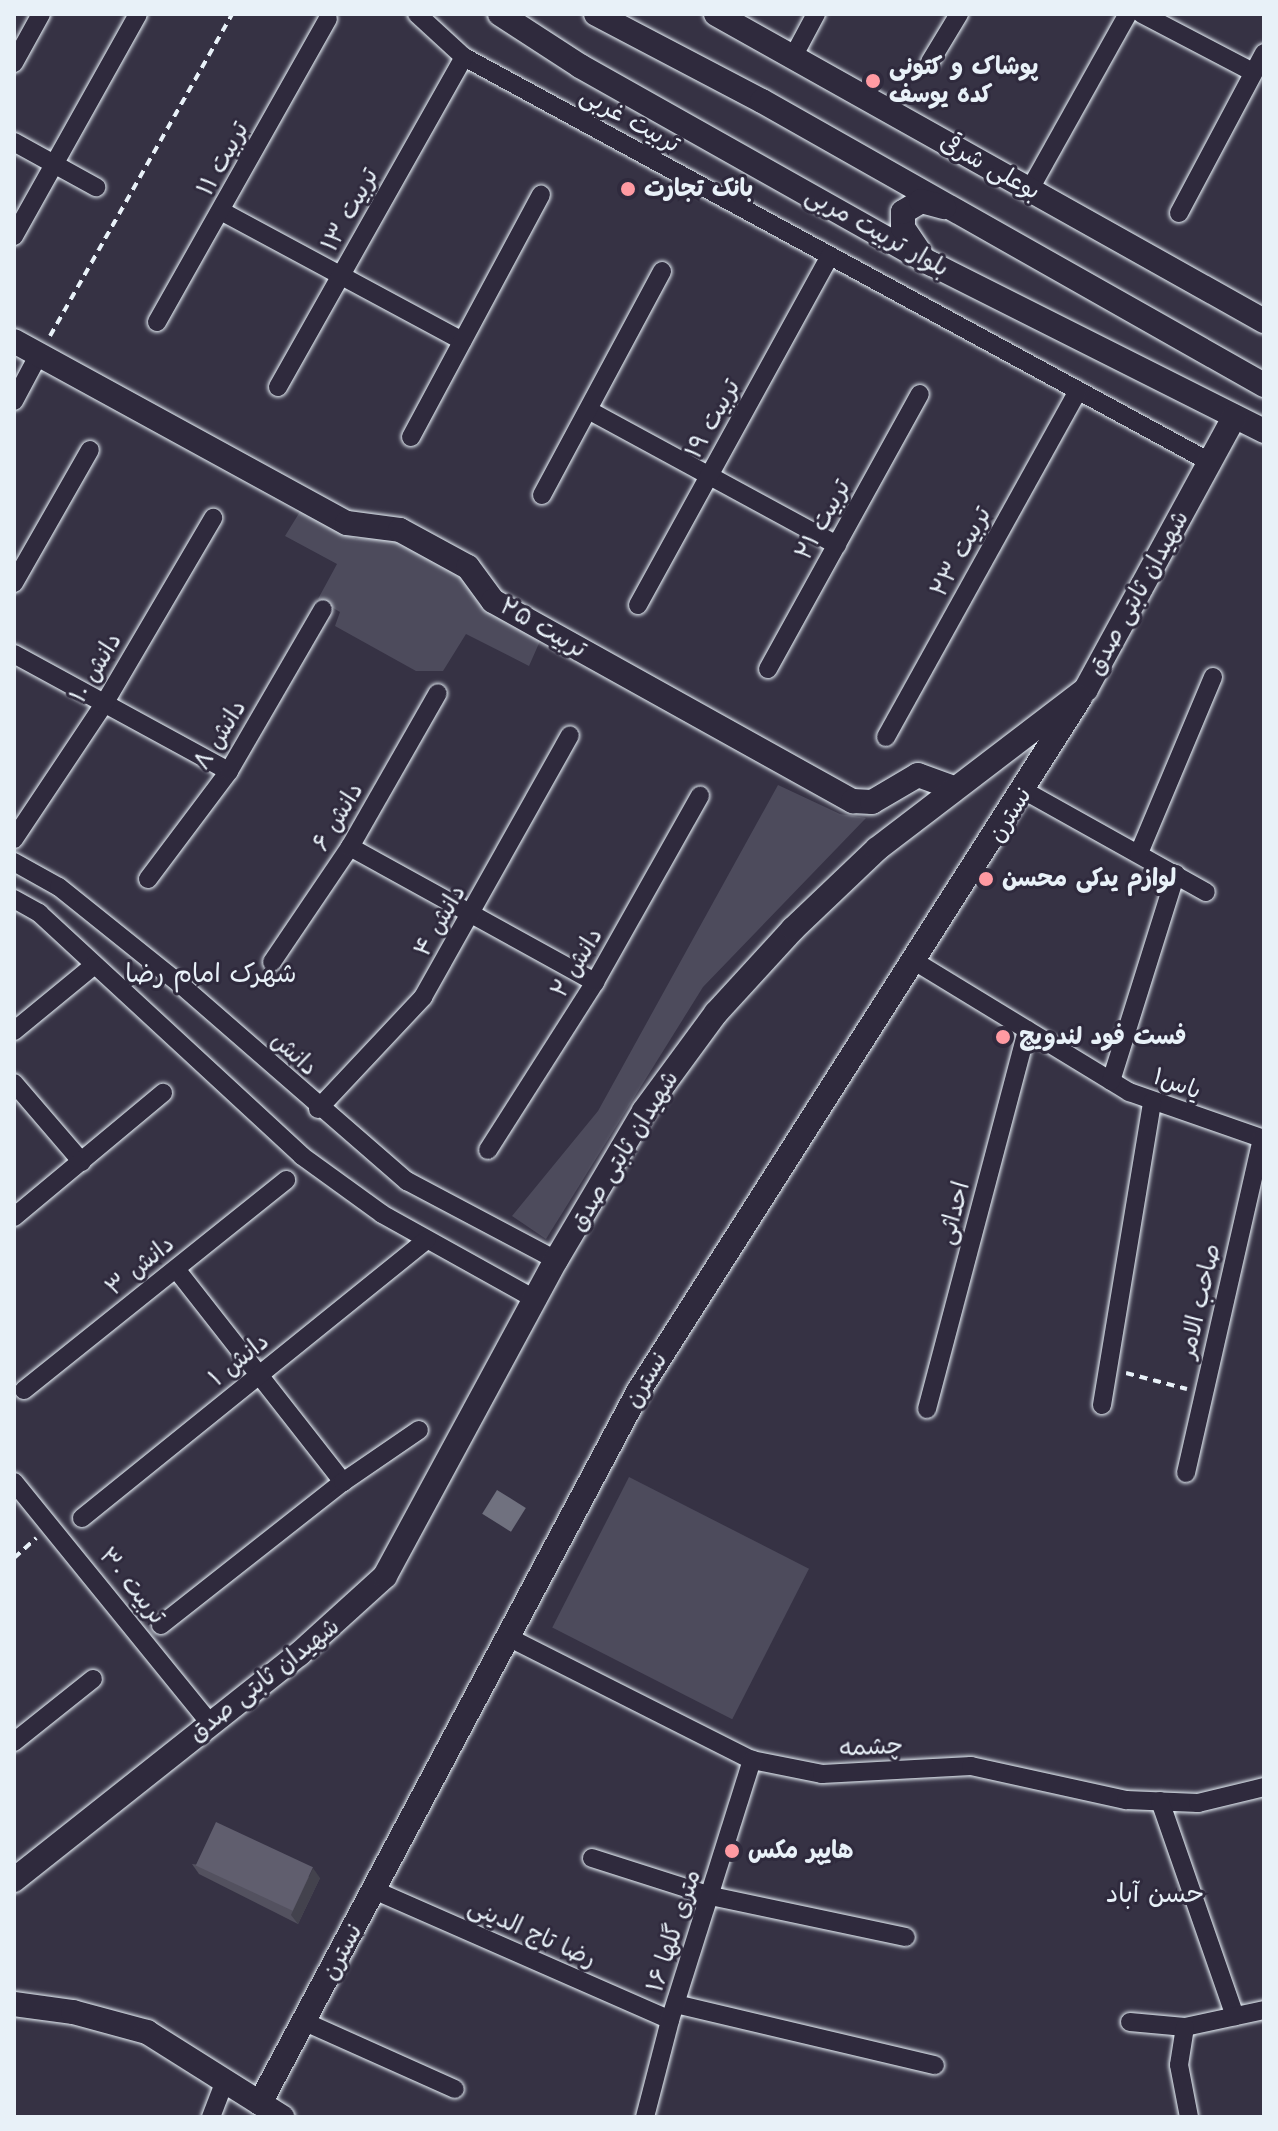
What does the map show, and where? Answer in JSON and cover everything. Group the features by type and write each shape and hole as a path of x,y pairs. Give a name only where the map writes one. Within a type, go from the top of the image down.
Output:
{"main road":[{"name":"بلوار تربیت مربی","path":"500,14 580,66 932,264 1264,431"},
{"path":"596,14 961,213 1264,385"},
{"name":"بوعلی شرقی","path":"716,14 1264,321"},
{"path":"932,264 907,237 903,212 921,201 961,213"},
{"name":"تربیت ۲۵","path":"14,341 347,523 400,530 414,537 468,567 493,601 853,801 872,802 918,775 954,788"},
{"name":"شهیدان ثابتی صدق","path":"14,1880 322,1635 385,1576 556,1260 644,1111 716,1013 793,929 877,849 1086,689 1234,417"},
{"name":"نسترن","path":"260,2103 638,1392 1025,791 1086,689"},
{"path":"14,2004 73,2012 147,2032 282,2117"}],"street":[{"path":"14,63 41,14"},
{"path":"14,236 138,14"},
{"name":"تربیت غربی","path":"417,14 464,57 1210,462"},
{"path":"793,57 816,14"},
{"path":"930,62 959,14"},
{"path":"1030,189 1128,14"},
{"path":"1142,14 1253,72"},
{"name":"تربیت ۱۱","path":"157,322 328,19"},
{"path":"1179,213 1264,53"},
{"name":"تربیت ۱۳","path":"278,387 464,57"},
{"path":"14,142 96,187"},
{"path":"411,437 541,195"},
{"path":"221,211 462,341"},
{"name":"تربیت ۱۹","path":"638,605 830,256"},
{"path":"542,495 590,411 662,271"},
{"path":"14,401 39,354"},
{"name":"تربیت ۲۳","path":"886,737 1078,391"},
{"name":"تربیت ۲۱","path":"768,669 920,394"},
{"path":"590,411 837,545"},
{"path":"14,583 90,450"},
{"name":"دانش ۱۰","path":"14,839 104,704 213,518"},
{"name":"دانش ۸","path":"148,879 229,771 323,609"},
{"path":"14,654 229,771"},
{"path":"1139,853 1213,677"},
{"name":"دانش ۶","path":"272,962 350,847 438,693"},
{"name":"دانش ۴","path":"318,1109 423,997 472,917 570,735"},
{"path":"1025,791 1206,892"},
{"name":"دانش ۲","path":"488,1150 595,982 700,796"},
{"path":"350,847 472,917 595,982"},
{"name":"دانش","path":"14,862 59,887 180,984 318,1109 407,1181 556,1260"},
{"path":"1111,1081 1176,874"},
{"path":"39,913 59,887"},
{"path":"14,899 39,913 302,1156 382,1214 535,1299"},
{"name":"یاس۱","path":"916,962 1111,1081 1152,1102 1263,1139"},
{"path":"14,1031 93,966"},
{"name":"احداثی","path":"927,1409 1027,1030"},
{"path":"14,1083 82,1162"},
{"path":"14,1217 163,1093"},
{"path":"1102,1405 1152,1102"},
{"name":"صاحب الامر","path":"1186,1473 1263,1139"},
{"name":"دانش ۳","path":"24,1390 286,1180"},
{"name":"دانش ۱","path":"82,1518 427,1240"},
{"path":"176,1269 343,1482"},
{"path":"161,1625 343,1482 419,1430"},
{"name":"تربیت ۳۰","path":"14,1482 209,1722"},
{"name":"چشمه","path":"506,1636 752,1760 822,1774 971,1766 1126,1800 1198,1803 1264,1787"},
{"path":"14,1742 93,1679"},
{"name":"۱۶ متری گلها","path":"645,2117 673,2012 752,1760"},
{"path":"1160,1801 1235,2016"},
{"path":"592,1858 711,1896 906,1937"},
{"name":"رضا تاج الدینی","path":"374,1890 673,2012 935,2065"},
{"path":"1130,2022 1185,2027 1264,2010"},
{"path":"305,2022 455,2089"},
{"path":"1185,2027 1179,2065 1189,2117"},
{"path":"211,2117 225,2081"}],"path":[{"path":"39,354 232,14"},
{"path":"1108,1369 1204,1394"},
{"path":"14,1558 51,1526"}],"shaded area":[{"path":"301,510 356,539 386,536 468,577 478,603 540,641 529,666 466,634 443,671 416,671 335,626 340,612 318,599 337,564 285,536"},
{"path":"778,785 840,814 866,818 703,987 546,1239 512,1216 598,1111"},
{"path":"629,1477 809,1569 732,1719 552,1628"}],"water":[{"path":"497,1490 526,1508 511,1532 482,1514"}],"building":[{"path":"216,1822 313,1867 293,1911 196,1866"}],"place":[{"name":"پوشاک و کتونی کده یوسف","path":"873,81"},
{"name":"بانک تجارت","path":"628,189"},
{"name":"لوازم یدکی محسن","path":"986,879"},
{"name":"فست فود لندویچ","path":"1003,1037"},
{"name":"هایپر مکس","path":"732,1851"}],"district":[{"name":"شهرک امام رضا","path":"211,975"},
{"name":"حسن آباد","path":"1155,1895"}]}
